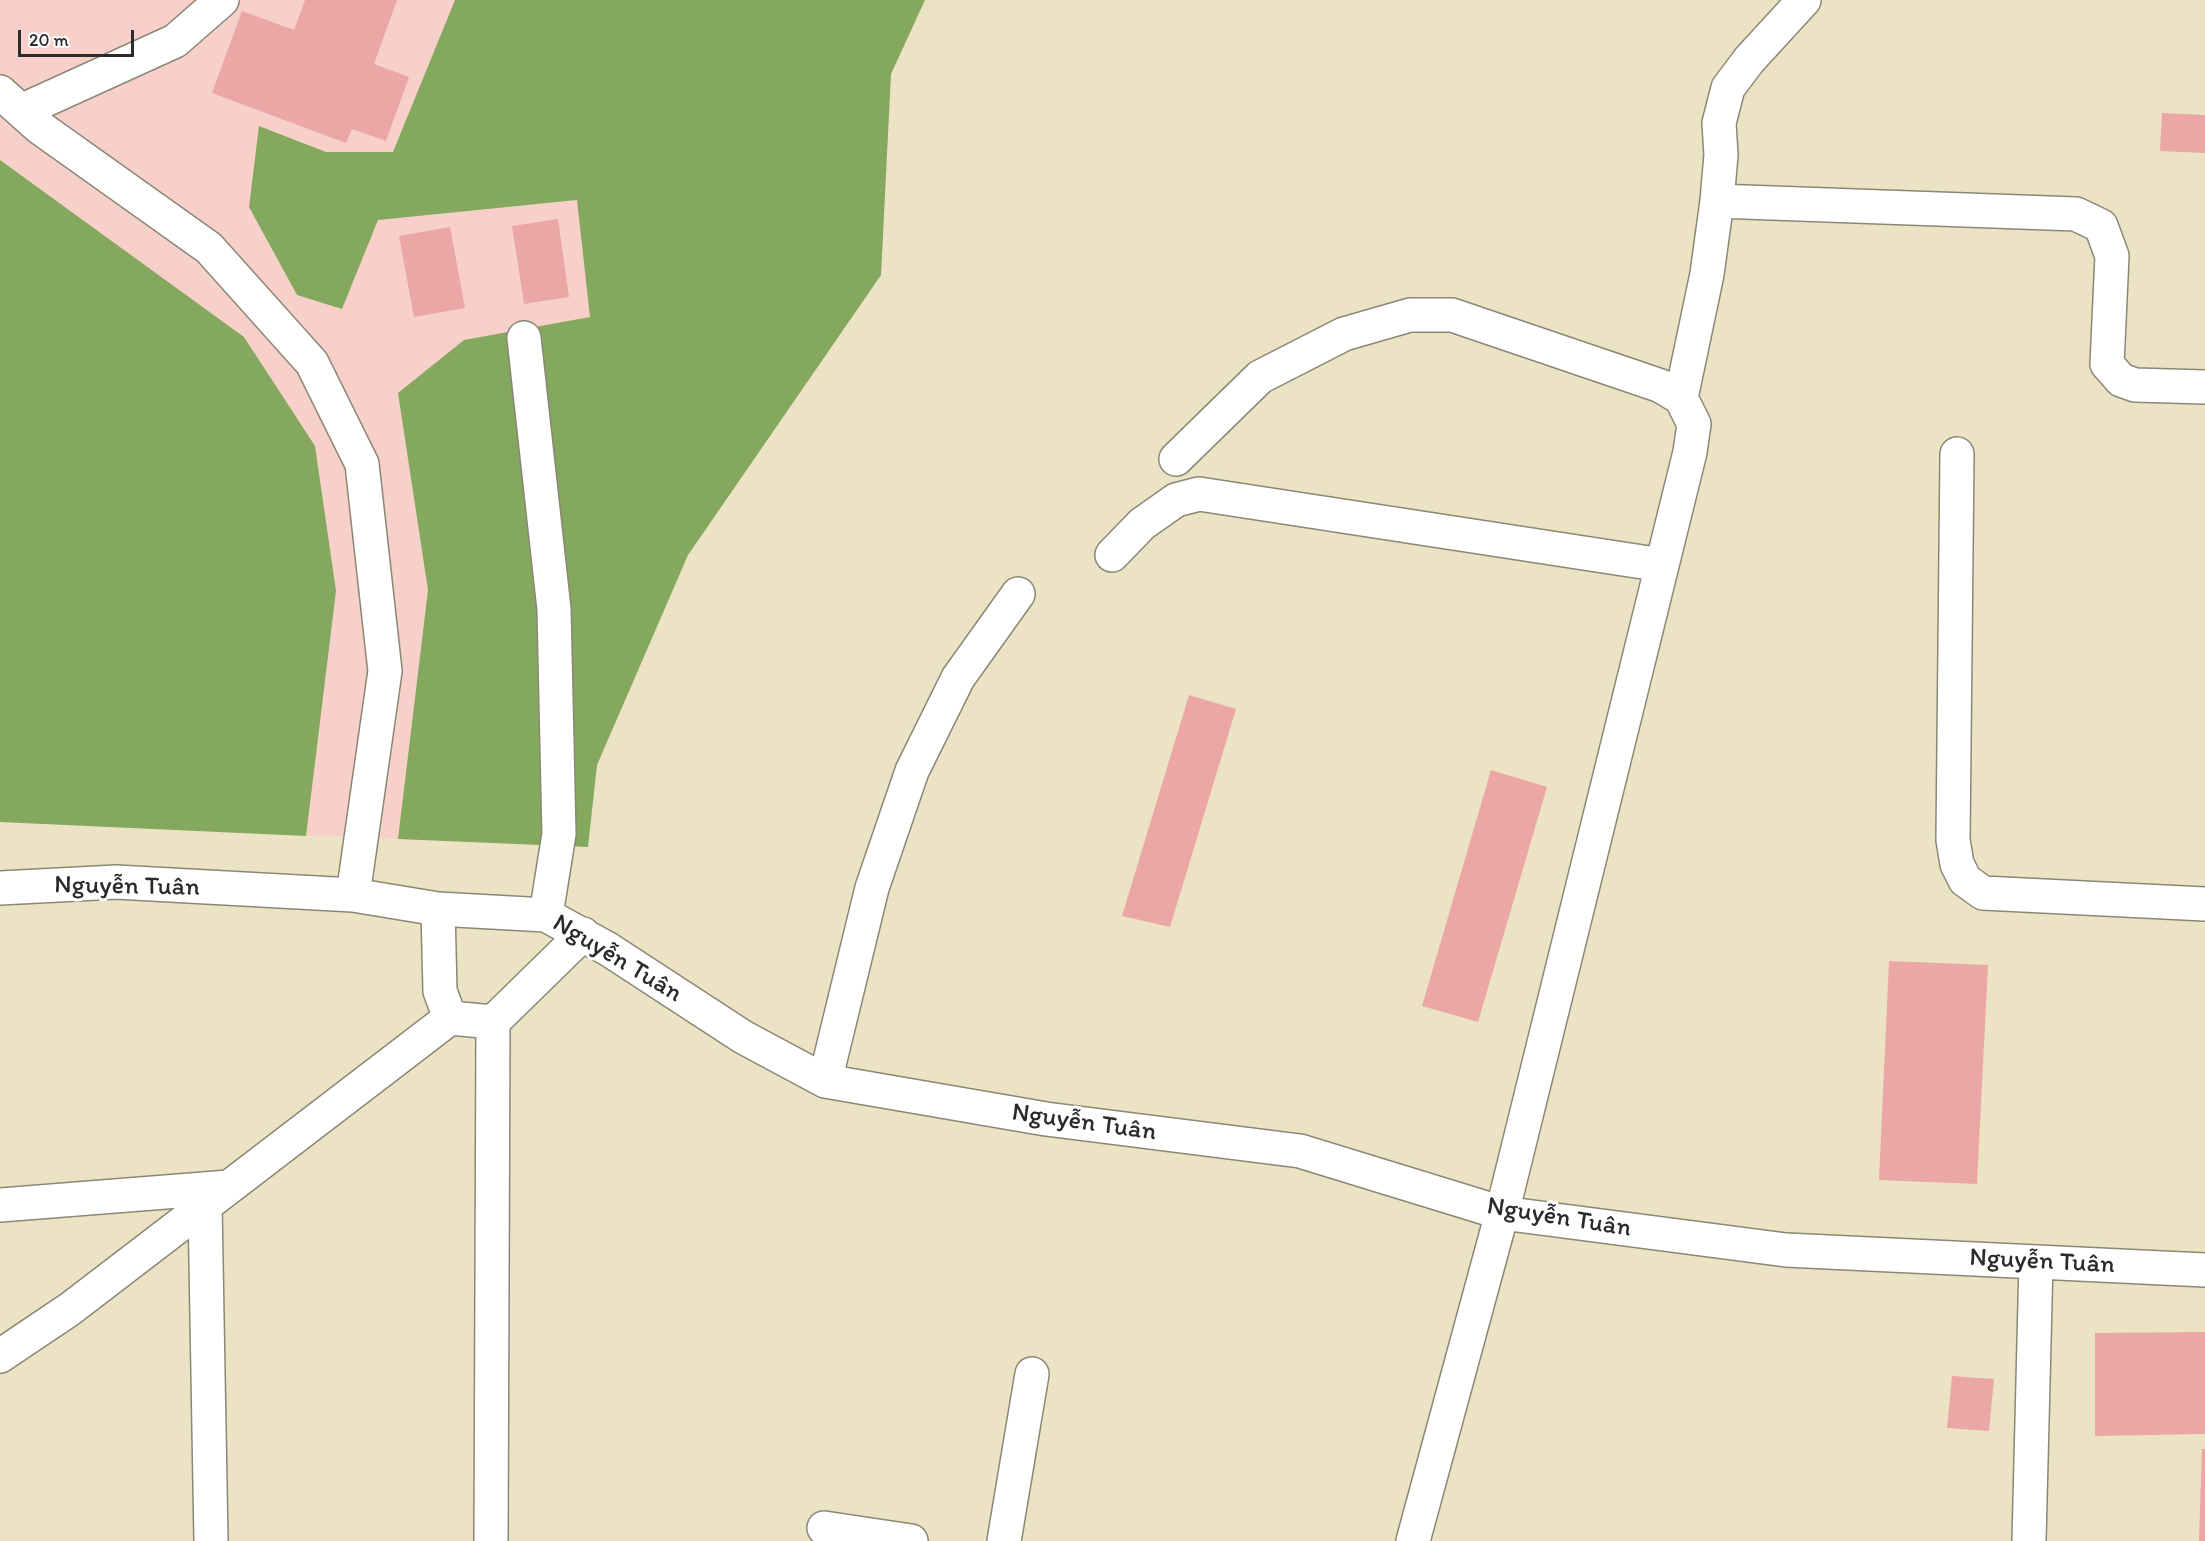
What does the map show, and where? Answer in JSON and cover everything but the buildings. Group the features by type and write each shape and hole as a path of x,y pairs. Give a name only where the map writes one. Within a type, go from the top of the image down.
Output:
{"street":[{"path":"222,0 175,41 11,102 39,127 209,248 312,363 362,464 385,671 353,895"},
{"path":"1681,398 1707,274 1718,201 1721,155 1719,123 1728,88 1749,60 1804,0"},
{"path":"1718,201 2076,214 2101,226 2112,256 2108,364 2121,380 2135,385 2205,387"},
{"path":"1176,459 1260,376 1344,334 1410,315 1452,315 1661,386 1681,398 1694,424 1690,452 1502,1213 1413,1541"},
{"path":"524,338 554,609 559,834 546,915"},
{"path":"1957,454 1953,840 1957,864 1965,880 1983,893 2205,904"},
{"path":"1112,555 1142,524 1176,500 1199,494 1662,565"},
{"path":"825,1082 872,888 912,771 958,678 1018,594"},
{"name":"Nguyễn Tuân","path":"0,888 116,882 353,895 438,909 546,915 583,934 743,1037 825,1082 1046,1119 1300,1151 1502,1213 1786,1250 2205,1270"},
{"path":"438,909 440,990 450,1018"},
{"path":"491,1541 493,1022 583,934"},
{"path":"0,1356 70,1309 450,1018 493,1022"},
{"path":"0,1205 217,1196"},
{"path":"211,1541 217,1196"},
{"path":"2029,1541 2036,1262"},
{"path":"1004,1541 1032,1374"},
{"path":"824,1528 911,1541"}],"shaded area":[{"path":"0,0 925,0 891,74 881,275 688,555 597,765 588,847 0,822"}],"green space":[{"path":"455,0 925,0 891,74 881,275 688,555 597,765 588,847 398,839 428,590 398,393 464,340 590,317 577,200 378,220 342,309 297,295 249,207 259,126 326,152 393,152"},
{"path":"0,160 244,337 315,446 336,591 306,836 0,822"}]}
